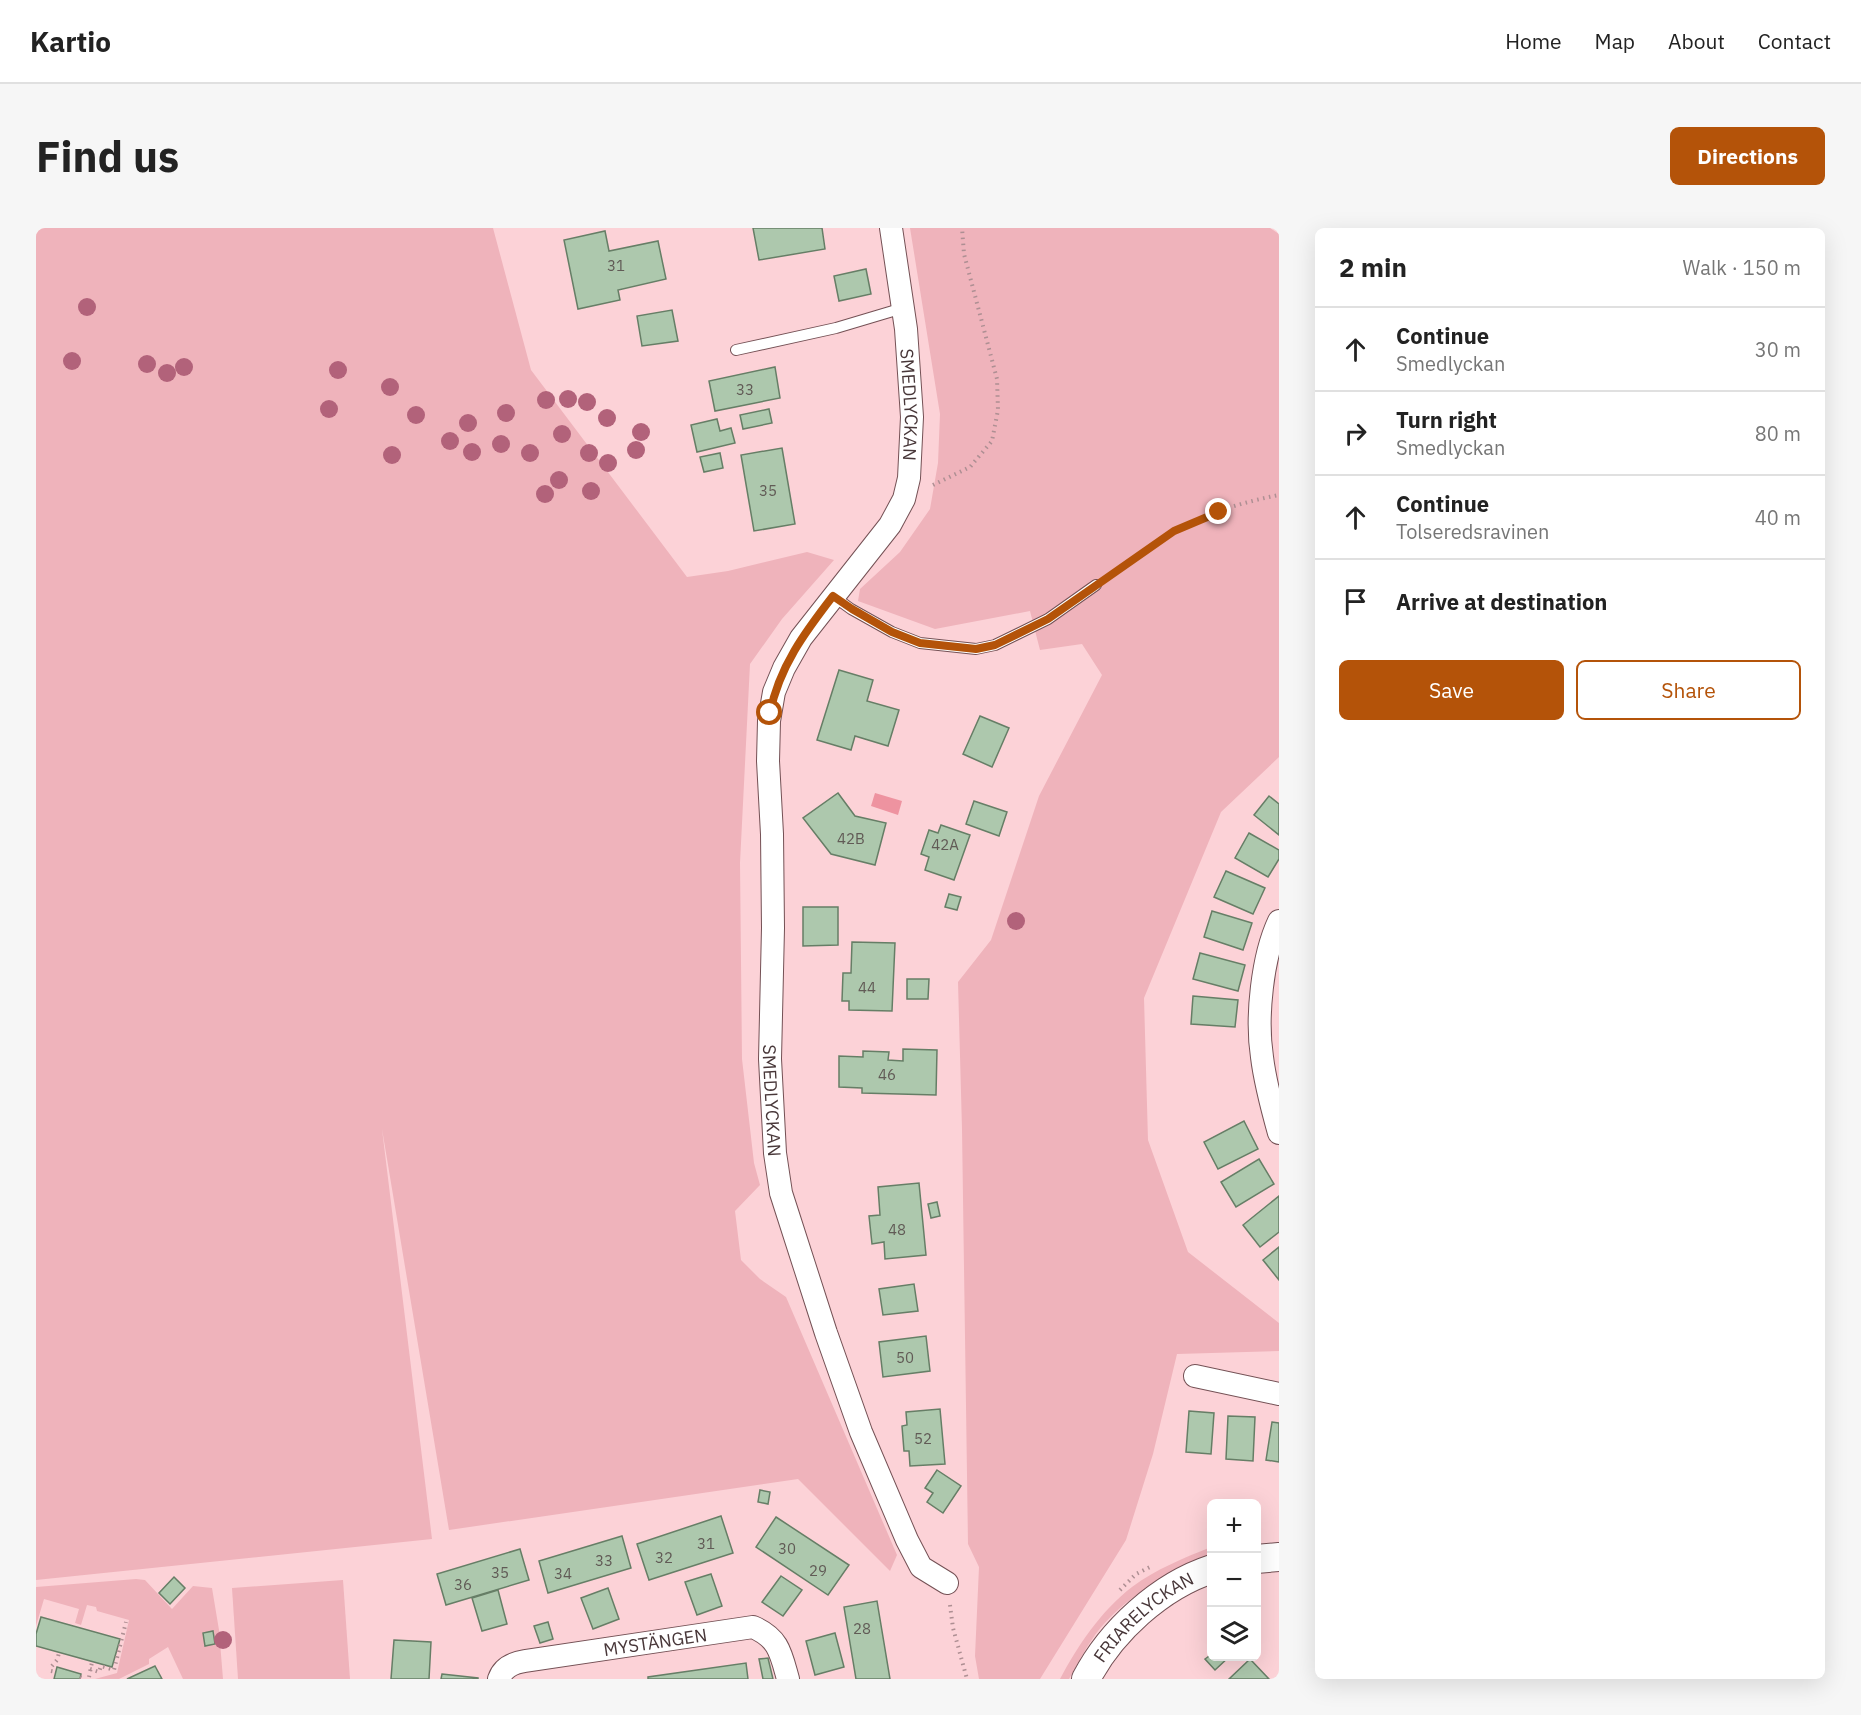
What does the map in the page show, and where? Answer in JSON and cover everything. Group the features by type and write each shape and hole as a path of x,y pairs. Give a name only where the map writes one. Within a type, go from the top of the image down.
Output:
{"street":[{"name":"SMEDLYCKAN","path":"891,228 906,329 912,417 909,478 904,499 890,525 801,638 774,692 769,722 773,928 770,1059 775,1153 781,1193 861,1432 902,1530 921,1567 947,1583"},
{"path":"1279,921 1272,937 1260,995 1261,1056 1279,1133"},
{"path":"1195,1376 1279,1394"},
{"path":"1261,1559 1279,1557"},
{"name":"FRIARELYCKAN","path":"1086,1679 1107,1646 1128,1623 1171,1588 1207,1571"},
{"name":"MYSTÄNGEN","path":"499,1679 500,1674 509,1665 525,1660 753,1627 766,1633 777,1644 788,1679"}],"lane":[{"path":"736,350 836,328 903,308"},
{"path":"833,596 892,632 920,643 976,649 995,645 1048,619 1096,585"}],"path":[{"path":"930,487 970,467 992,441 998,410 998,379 964,254 962,228"},
{"path":"1096,585 1174,531 1219,512 1254,500 1279,495"},
{"path":"947,1583 953,1628 967,1679"},
{"path":"90,1669 99,1672 101,1666 114,1670 126,1622"},
{"path":"53,1670 59,1653"},
{"path":"85,1678 92,1662"}],"shaded area":[{"path":"36,228 493,228 531,370 687,577 728,571 807,552 834,560 782,619 750,664 740,863 742,1059 754,1163 760,1185 735,1211 741,1260 760,1279 786,1297 897,1555 890,1571 798,1479 449,1530 382,1129 432,1539 36,1580"},
{"path":"910,228 1270,228 1279,234 1279,757 1221,812 1144,998 1148,1140 1188,1252 1279,1323 1279,1351 1177,1354 1153,1454 1126,1540 1040,1679 979,1679 975,1656 979,1567 968,1544 958,982 991,940 1039,796 1102,675 1082,644 1040,650 1030,611 935,629 858,601 860,589 900,552 930,509 938,463 940,414"},
{"path":"875,793 902,801 898,815 871,806"},
{"path":"1207,1549 1207,1558 1163,1579 1133,1597 1120,1608 1095,1635 1069,1679 1060,1679 1091,1629 1121,1596 1160,1569"},
{"path":"145,1580 172,1609 193,1586 212,1588 219,1630 223,1679 183,1679 168,1647 149,1659 149,1664 119,1679 95,1679 117,1673 129,1620 97,1611 96,1607 87,1605 81,1625 75,1623 79,1609 44,1599 36,1626 36,1587"},
{"path":"343,1580 350,1679 238,1679 232,1588"}],"building":[{"path":"753,228 822,228 825,249 759,260"},
{"path":"605,231 609,251 658,241 666,279 618,290 620,300 578,309 564,240"},
{"path":"866,269 871,294 839,301 834,276"},
{"path":"672,310 678,341 642,346 637,316"},
{"path":"775,367 780,398 715,411 709,381"},
{"path":"769,409 772,423 743,429 740,415"},
{"path":"717,419 720,431 731,428 735,443 697,452 691,425"},
{"path":"782,448 795,524 754,531 741,455"},
{"path":"720,453 723,468 704,472 700,457"},
{"path":"839,670 873,680 867,701 899,710 888,746 855,736 851,750 817,740"},
{"path":"980,716 1009,728 992,767 963,754"},
{"path":"838,793 855,816 886,823 875,865 831,854 803,818"},
{"path":"1269,796 1279,804 1279,835 1254,815"},
{"path":"974,801 1007,812 999,836 966,824"},
{"path":"941,825 970,835 954,880 925,870 929,857 921,854 929,830 938,833"},
{"path":"1249,833 1279,850 1279,859 1268,877 1235,858"},
{"path":"1226,871 1265,888 1253,914 1214,897"},
{"path":"949,894 961,897 957,910 945,907"},
{"path":"803,907 838,907 838,945 803,946"},
{"path":"1212,911 1252,923 1243,950 1204,937"},
{"path":"852,942 895,943 892,1011 849,1010 849,1001 842,1001 843,973 851,973"},
{"path":"1200,953 1245,965 1238,991 1193,979"},
{"path":"907,979 929,979 928,999 907,999"},
{"path":"1193,996 1238,1000 1235,1027 1191,1024"},
{"path":"903,1049 937,1050 936,1095 862,1093 862,1088 839,1087 839,1056 863,1057 863,1051 889,1052 888,1060 903,1061"},
{"path":"1244,1121 1258,1149 1218,1169 1204,1142"},
{"path":"1259,1159 1274,1184 1236,1207 1221,1182"},
{"path":"919,1183 926,1255 885,1259 884,1242 872,1244 869,1216 880,1215 878,1187"},
{"path":"1279,1196 1279,1232 1260,1247 1243,1225"},
{"path":"937,1202 940,1216 931,1218 928,1204"},
{"path":"1279,1247 1279,1280 1263,1260"},
{"path":"914,1284 918,1311 883,1315 879,1289"},
{"path":"926,1336 930,1371 883,1377 879,1342"},
{"path":"940,1409 945,1464 910,1466 909,1451 904,1451 902,1426 907,1425 906,1412"},
{"path":"1189,1411 1214,1413 1211,1454 1186,1452"},
{"path":"1228,1416 1255,1417 1253,1461 1226,1459"},
{"path":"1272,1422 1279,1423 1279,1462 1266,1460"},
{"path":"937,1470 961,1486 943,1513 927,1502 933,1493 925,1488"},
{"path":"760,1490 770,1492 768,1504 758,1502"},
{"path":"721,1516 733,1553 649,1580 637,1544"},
{"path":"776,1517 849,1565 828,1595 756,1547"},
{"path":"622,1536 631,1568 548,1593 539,1561"},
{"path":"520,1549 529,1580 446,1605 437,1574"},
{"path":"711,1574 722,1606 697,1615 685,1582"},
{"path":"781,1576 802,1590 783,1616 762,1602"},
{"path":"174,1577 185,1588 170,1604 159,1593"},
{"path":"608,1588 619,1619 593,1629 581,1598"},
{"path":"498,1590 507,1624 482,1631 472,1598"},
{"path":"877,1601 890,1679 856,1679 844,1607"},
{"path":"41,1617 120,1639 112,1667 36,1646 36,1634"},
{"path":"548,1622 553,1639 540,1643 534,1626"},
{"path":"213,1631 215,1644 205,1646 203,1633"},
{"path":"835,1633 844,1667 815,1675 806,1641"},
{"path":"394,1640 431,1642 429,1679 391,1679"},
{"path":"768,1658 773,1679 763,1679 759,1659"},
{"path":"1207,1658 1207,1661 1225,1661 1215,1670 1205,1659"},
{"path":"1248,1661 1252,1661 1269,1679 1229,1679"},
{"path":"746,1663 748,1679 648,1679 648,1677"},
{"path":"155,1666 162,1679 127,1679"},
{"path":"57,1667 81,1674 80,1679 54,1679"},
{"path":"442,1674 478,1678 478,1679 441,1679"}],"route":[{"path":"770,713 774,692 784,668 801,638 833,596 892,632 920,643 976,649 995,645 1048,619 1174,531 1219,512"}]}
